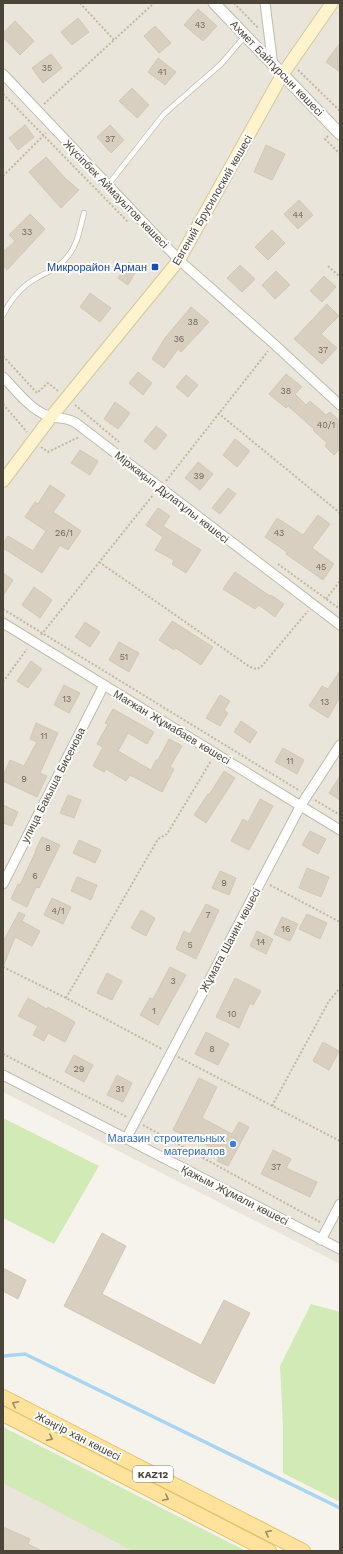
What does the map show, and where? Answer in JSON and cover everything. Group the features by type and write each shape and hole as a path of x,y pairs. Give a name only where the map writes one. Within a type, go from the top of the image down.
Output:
{"main road":[{"name":"Евгений Брусилоский көшесі","path":"3,481 51,417 179,260 282,75 332,3"},
{"name":"Жәңгір хан көшесі","path":"3,1397 303,1551"},
{"name":"Жәңгір хан көшесі","path":"3,1414 269,1551"}],"street":[{"name":"Ахмет Байтұрсын көшесі","path":"214,3 340,134"},
{"path":"265,3 273,66"},
{"name":"Жүсіпбек Аймауытов көшесі","path":"3,74 179,260 274,344 340,406"},
{"name":"Міржақып Дұлатұлы көшесі","path":"3,377 32,407 51,417 72,420 160,488 312,611 340,625"},
{"name":"Мағжан Жұмабаев көшесі","path":"3,623 302,805 340,830"},
{"name":"улица Бакыша Бисенова","path":"3,884 104,685"},
{"name":"Жұмата Шанин көшесі","path":"126,1139 302,805 340,745"},
{"name":"Қажым Жұмали көшесі","path":"3,1075 340,1249"},
{"path":"321,1240 340,1204"}],"lane":[{"path":"108,185 164,114 222,64 245,36"},
{"path":"3,316 12,301 27,284 56,268 69,256 76,243 84,213"}],"path":[{"path":"80,3 114,40"},
{"path":"37,110 154,3"},
{"path":"3,176 52,127"},
{"path":"328,266 340,277"},
{"path":"3,682 32,641 43,633 274,344"},
{"path":"3,404 34,440 48,452 81,436"},
{"path":"218,413 340,513"},
{"path":"99,562 250,668 257,669 261,667 312,611 326,599 340,581"},
{"path":"3,609 340,815"},
{"path":"66,998 158,839 167,834 216,753"},
{"path":"262,881 340,922"},
{"path":"272,1107 329,1002 340,988"},
{"path":"3,1054 135,1121 328,1227"}],"shaded area":[{"path":"3,3 340,3 340,1264 3,1092"},
{"path":"3,1451 183,1551 3,1551"}],"green space":[{"path":"3,1118 99,1166 54,1244 3,1218"},
{"path":"311,1304 340,1312 340,1502 283,1473 283,1426 280,1366"},
{"path":"3,1427 246,1551 133,1551 3,1483"}],"building":[{"path":"198,9 217,26 203,41 184,25"},
{"path":"78,18 89,32 72,45 61,32"},
{"path":"15,21 34,41 20,55 3,37 3,33"},
{"path":"155,26 171,43 159,53 144,36"},
{"path":"340,43 340,72 326,62"},
{"path":"51,54 62,68 43,83 32,68"},
{"path":"158,58 176,72 165,85 148,72"},
{"path":"132,88 149,105 137,118 119,101"},
{"path":"25,125 34,137 18,150 9,138"},
{"path":"110,125 124,140 111,153 97,137"},
{"path":"266,145 285,154 272,180 254,172"},
{"path":"46,157 66,179 79,190 61,208 29,172"},
{"path":"299,200 313,215 298,229 284,214"},
{"path":"30,214 45,229 7,270 3,265 3,252 15,241 9,235"},
{"path":"272,230 285,243 268,260 255,247"},
{"path":"129,262 138,268 128,285 118,278"},
{"path":"240,265 255,279 242,292 227,278"},
{"path":"276,271 290,285 275,299 262,285"},
{"path":"324,276 336,287 322,302 310,291"},
{"path":"90,293 111,308 100,322 80,307"},
{"path":"327,304 339,316 321,334 337,348 322,364 294,339"},
{"path":"191,307 209,322 181,352 178,349 164,368 152,359 165,338"},
{"path":"138,372 152,383 143,395 129,383"},
{"path":"286,374 302,387 295,394 306,405 310,401 326,415 330,412 340,421 340,449 334,455 325,446 327,443 313,430 314,429 288,406 286,408 269,394"},
{"path":"186,375 198,385 188,397 176,387"},
{"path":"115,402 130,413 118,429 104,419"},
{"path":"156,426 167,435 155,450 144,441"},
{"path":"235,439 250,451 237,467 223,455"},
{"path":"80,450 98,461 90,475 71,463"},
{"path":"198,462 213,474 200,490 185,478"},
{"path":"50,485 65,495 53,512 81,531 68,550 60,545 42,573 3,548 3,544 8,536 33,551 46,531 25,517 35,502 38,504"},
{"path":"228,488 236,494 220,514 212,508"},
{"path":"158,508 170,516 163,526 201,550 186,573 172,564 174,560 155,550 163,537 146,525"},
{"path":"318,515 330,524 312,548 334,564 323,580 265,537 277,518 303,535"},
{"path":"235,572 284,604 275,617 259,605 255,609 223,589"},
{"path":"3,573 13,580 3,596"},
{"path":"34,587 52,600 40,618 22,605"},
{"path":"172,621 213,647 201,665 176,648 174,650 159,640"},
{"path":"85,622 100,632 90,647 75,637"},
{"path":"119,642 139,653 129,672 109,660"},
{"path":"31,661 42,669 28,688 17,681"},
{"path":"340,671 340,697 328,718 309,706 322,686 328,689"},
{"path":"64,685 80,693 69,713 54,705"},
{"path":"220,695 230,701 224,710 228,713 220,726 206,718"},
{"path":"113,709 154,732 147,744 128,733 118,751 151,770 169,739 182,746 170,767 174,769 162,792 130,775 126,781 106,769 104,772 93,766 103,747 97,744 108,724 105,723"},
{"path":"241,721 257,732 250,743 234,732"},
{"path":"36,723 58,733 40,773 47,776 37,797 3,781 3,776 10,760 24,766 37,742 30,739"},
{"path":"283,748 304,760 297,774 275,762"},
{"path":"224,771 235,778 206,823 194,815"},
{"path":"340,776 340,800 329,793"},
{"path":"68,795 81,800 74,818 60,813"},
{"path":"260,799 273,806 249,850 231,841 243,819 248,822"},
{"path":"3,805 18,812 12,826 3,823"},
{"path":"310,831 326,839 318,854 302,845"},
{"path":"42,837 60,845 39,888 36,887 27,907 11,899 18,884 20,885"},
{"path":"79,840 101,850 95,863 73,853"},
{"path":"307,868 329,877 321,897 299,888"},
{"path":"220,871 236,878 229,895 212,888"},
{"path":"77,877 97,885 91,900 71,891"},
{"path":"52,898 71,907 63,924 44,915"},
{"path":"206,904 219,910 196,959 176,949 184,931 190,934"},
{"path":"141,910 155,918 146,936 131,928"},
{"path":"19,912 25,915 22,921 40,931 32,946 15,937 3,967 3,942"},
{"path":"307,914 327,923 320,939 299,929"},
{"path":"282,917 298,924 290,941 274,934"},
{"path":"257,931 273,939 266,954 250,946"},
{"path":"170,967 186,975 158,1025 140,1015 150,998 153,999"},
{"path":"107,973 122,981 112,1000 97,993"},
{"path":"235,978 261,991 253,1005 250,1003 239,1028 216,1017"},
{"path":"28,998 75,1022 65,1042 48,1033 44,1041 33,1035 38,1026 18,1016"},
{"path":"206,1032 229,1044 218,1065 195,1054"},
{"path":"323,1042 339,1051 329,1070 313,1061"},
{"path":"74,1055 93,1065 84,1082 65,1072"},
{"path":"117,1075 132,1083 123,1102 107,1095"},
{"path":"199,1078 217,1087 202,1118 232,1134 239,1122 249,1127 228,1166 217,1161 221,1153 190,1136 189,1138 173,1130"},
{"path":"273,1150 291,1159 286,1168 317,1182 310,1197 261,1174"},
{"path":"102,1233 126,1246 102,1294 201,1345 224,1300 250,1313 214,1384 64,1306"},
{"path":"3,1268 26,1280 18,1299 3,1291"},
{"path":"3,1527 30,1539 28,1544 42,1551 3,1551"}],"waterway":[{"path":"3,1356 25,1354 340,1508"}],"place":[{"name":"Микрорайон Арман","path":"155,267"},
{"name":"Магазин строительных материалов","path":"233,1144"}]}
